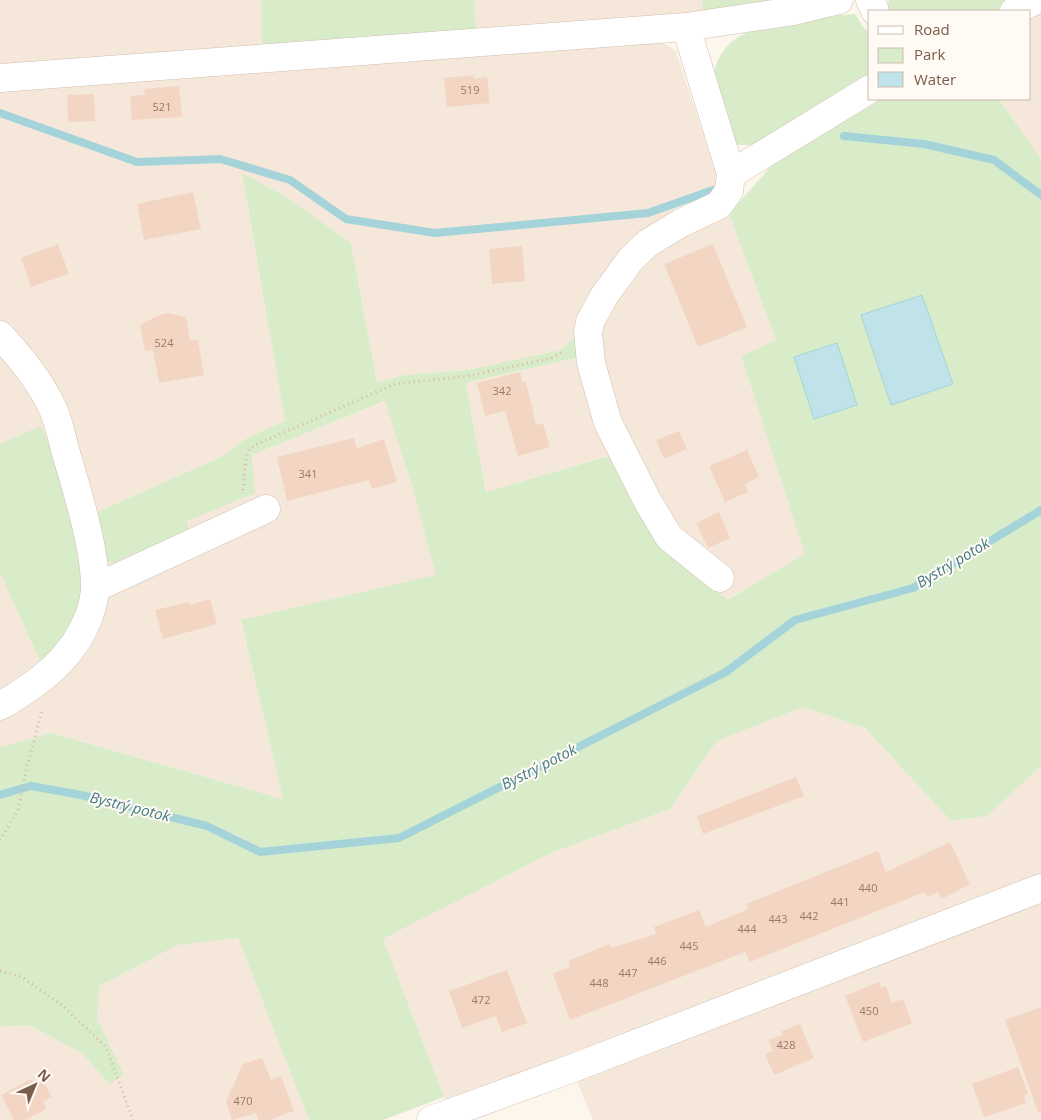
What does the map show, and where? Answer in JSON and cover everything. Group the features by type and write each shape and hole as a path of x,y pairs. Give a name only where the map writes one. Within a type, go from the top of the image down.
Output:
{"street":[{"path":"0,78 686,27 794,11 839,0"},
{"path":"1016,10 1036,0"},
{"path":"686,27 731,174 729,191 719,205 680,223 648,243 631,259 604,296 590,322 588,332 591,363 608,423 647,500 669,537 720,578"},
{"path":"731,174 868,90"},
{"path":"0,335 24,362 40,384 54,411 74,481 92,558 95,588 89,616 75,644 54,670 32,688 0,706"},
{"path":"95,588 266,509"},
{"path":"431,1120 573,1068 1041,888"}],"path":[{"path":"240,520 246,458 249,450 255,445 395,384 468,376 552,358 568,349 588,332"},
{"path":"0,840 18,810 27,766 54,670"},
{"path":"0,972 22,977 64,1007 106,1047 133,1120"}],"shaded area":[{"path":"0,0 261,0 264,73 414,57 662,42 676,51 729,214 776,340 741,357 806,554 726,600 660,542 611,455 486,492 466,386 469,382 581,357 577,335 561,350 467,370 404,375 377,382 351,243 285,196 242,173 285,421 245,439 223,456 93,514 74,520 41,427 0,444"},
{"path":"475,0 702,0 703,12 476,31"},
{"path":"1017,0 1041,0 1041,159 1000,100 1031,100 1031,10 997,10"},
{"path":"386,401 437,575 241,621 283,799 51,733 0,747 0,573 42,664 84,561 255,493 252,455"},
{"path":"803,707 865,728 951,821 987,816 1041,766 1041,1120 593,1120 576,1079 473,1120 457,1120 444,1097 383,939 551,853 670,809 717,741"},
{"path":"238,938 309,1120 0,1120 0,1027 29,1025 83,1054 108,1083 124,1075 97,1019 99,986 178,945"}],"green space":[{"path":"261,0 475,0 476,31 262,49"},
{"path":"702,0 789,0 703,12"},
{"path":"889,0 1017,0 997,10 887,10"},
{"path":"855,14 864,28 868,31 868,79 753,145 736,145 720,109 714,88 714,74 722,53 731,42 748,32 777,24 811,18"},
{"path":"872,100 1000,100 1041,159 1041,766 987,816 951,821 865,728 803,707 717,741 670,809 551,853 383,939 444,1097 383,1120 309,1120 238,938 178,945 99,986 97,1019 124,1075 109,1084 83,1054 29,1025 0,1027 0,747 51,733 283,799 241,620 436,575 414,492 385,401 252,455 255,493 187,521 189,533 123,564 108,562 103,552 93,514 223,456 245,439 285,421 242,173 285,196 351,243 377,382 404,375 467,370 561,350 577,334 581,357 469,382 466,386 486,492 612,455 660,542 727,600 805,554 741,356 776,340 729,214 787,148"},
{"path":"41,426 57,463 72,508 82,553 83,574 80,602 72,622 42,665 0,573 0,444"}],"water":[{"path":"922,295 953,384 891,405 861,315"},
{"path":"837,343 857,405 814,419 794,357"}],"building":[{"path":"474,75 474,79 487,77 490,103 447,107 444,78"},
{"path":"179,86 182,117 132,120 130,96 145,95 144,89"},
{"path":"94,94 95,121 68,122 67,95"},
{"path":"193,192 201,229 144,240 137,204"},
{"path":"58,244 69,274 31,287 21,258"},
{"path":"713,244 747,327 698,347 664,264"},
{"path":"522,246 525,281 492,284 489,249"},
{"path":"168,313 186,317 190,341 198,340 204,375 159,383 153,350 145,351 140,325 157,316"},
{"path":"520,372 523,383 526,382 536,425 543,423 550,447 518,456 505,411 485,416 477,383"},
{"path":"679,431 687,449 664,459 656,440"},
{"path":"354,438 357,448 384,439 397,482 372,489 369,480 287,501 277,457"},
{"path":"747,450 759,477 745,484 748,492 725,502 709,466"},
{"path":"719,512 730,538 708,548 696,523"},
{"path":"210,599 217,624 163,639 155,610 189,602 189,605"},
{"path":"796,777 804,796 703,834 697,816"},
{"path":"950,842 970,884 942,899 938,892 927,897 925,892 750,962 745,952 570,1020 553,974 570,967 568,961 609,944 611,948 656,934 654,927 699,910 706,927 748,909 746,904 878,851 886,872"},
{"path":"507,970 527,1023 502,1032 496,1016 462,1028 449,991"},
{"path":"879,982 881,988 886,986 892,1003 903,999 912,1023 863,1042 845,996"},
{"path":"1041,1007 1041,1112 1038,1112 1005,1020"},
{"path":"800,1024 814,1058 774,1075 765,1054 773,1051 768,1040 783,1034 782,1031"},
{"path":"262,1058 271,1080 281,1076 294,1111 269,1120 258,1120 256,1113 232,1120 226,1101 243,1064"},
{"path":"1018,1067 1028,1094 1024,1096 1026,1103 984,1117 972,1084"},
{"path":"31,1079 34,1083 42,1079 52,1097 43,1102 46,1109 25,1120 14,1120 1,1095"}],"waterway":[{"path":"0,113 137,162 220,159 290,180 346,219 435,233 648,213 713,190"},
{"path":"844,136 924,144 994,160 1041,195"},
{"name":"Bystrý potok","path":"0,795 31,786 81,795 207,826 260,852 399,838 726,672 795,620 913,588 1041,510"}]}
